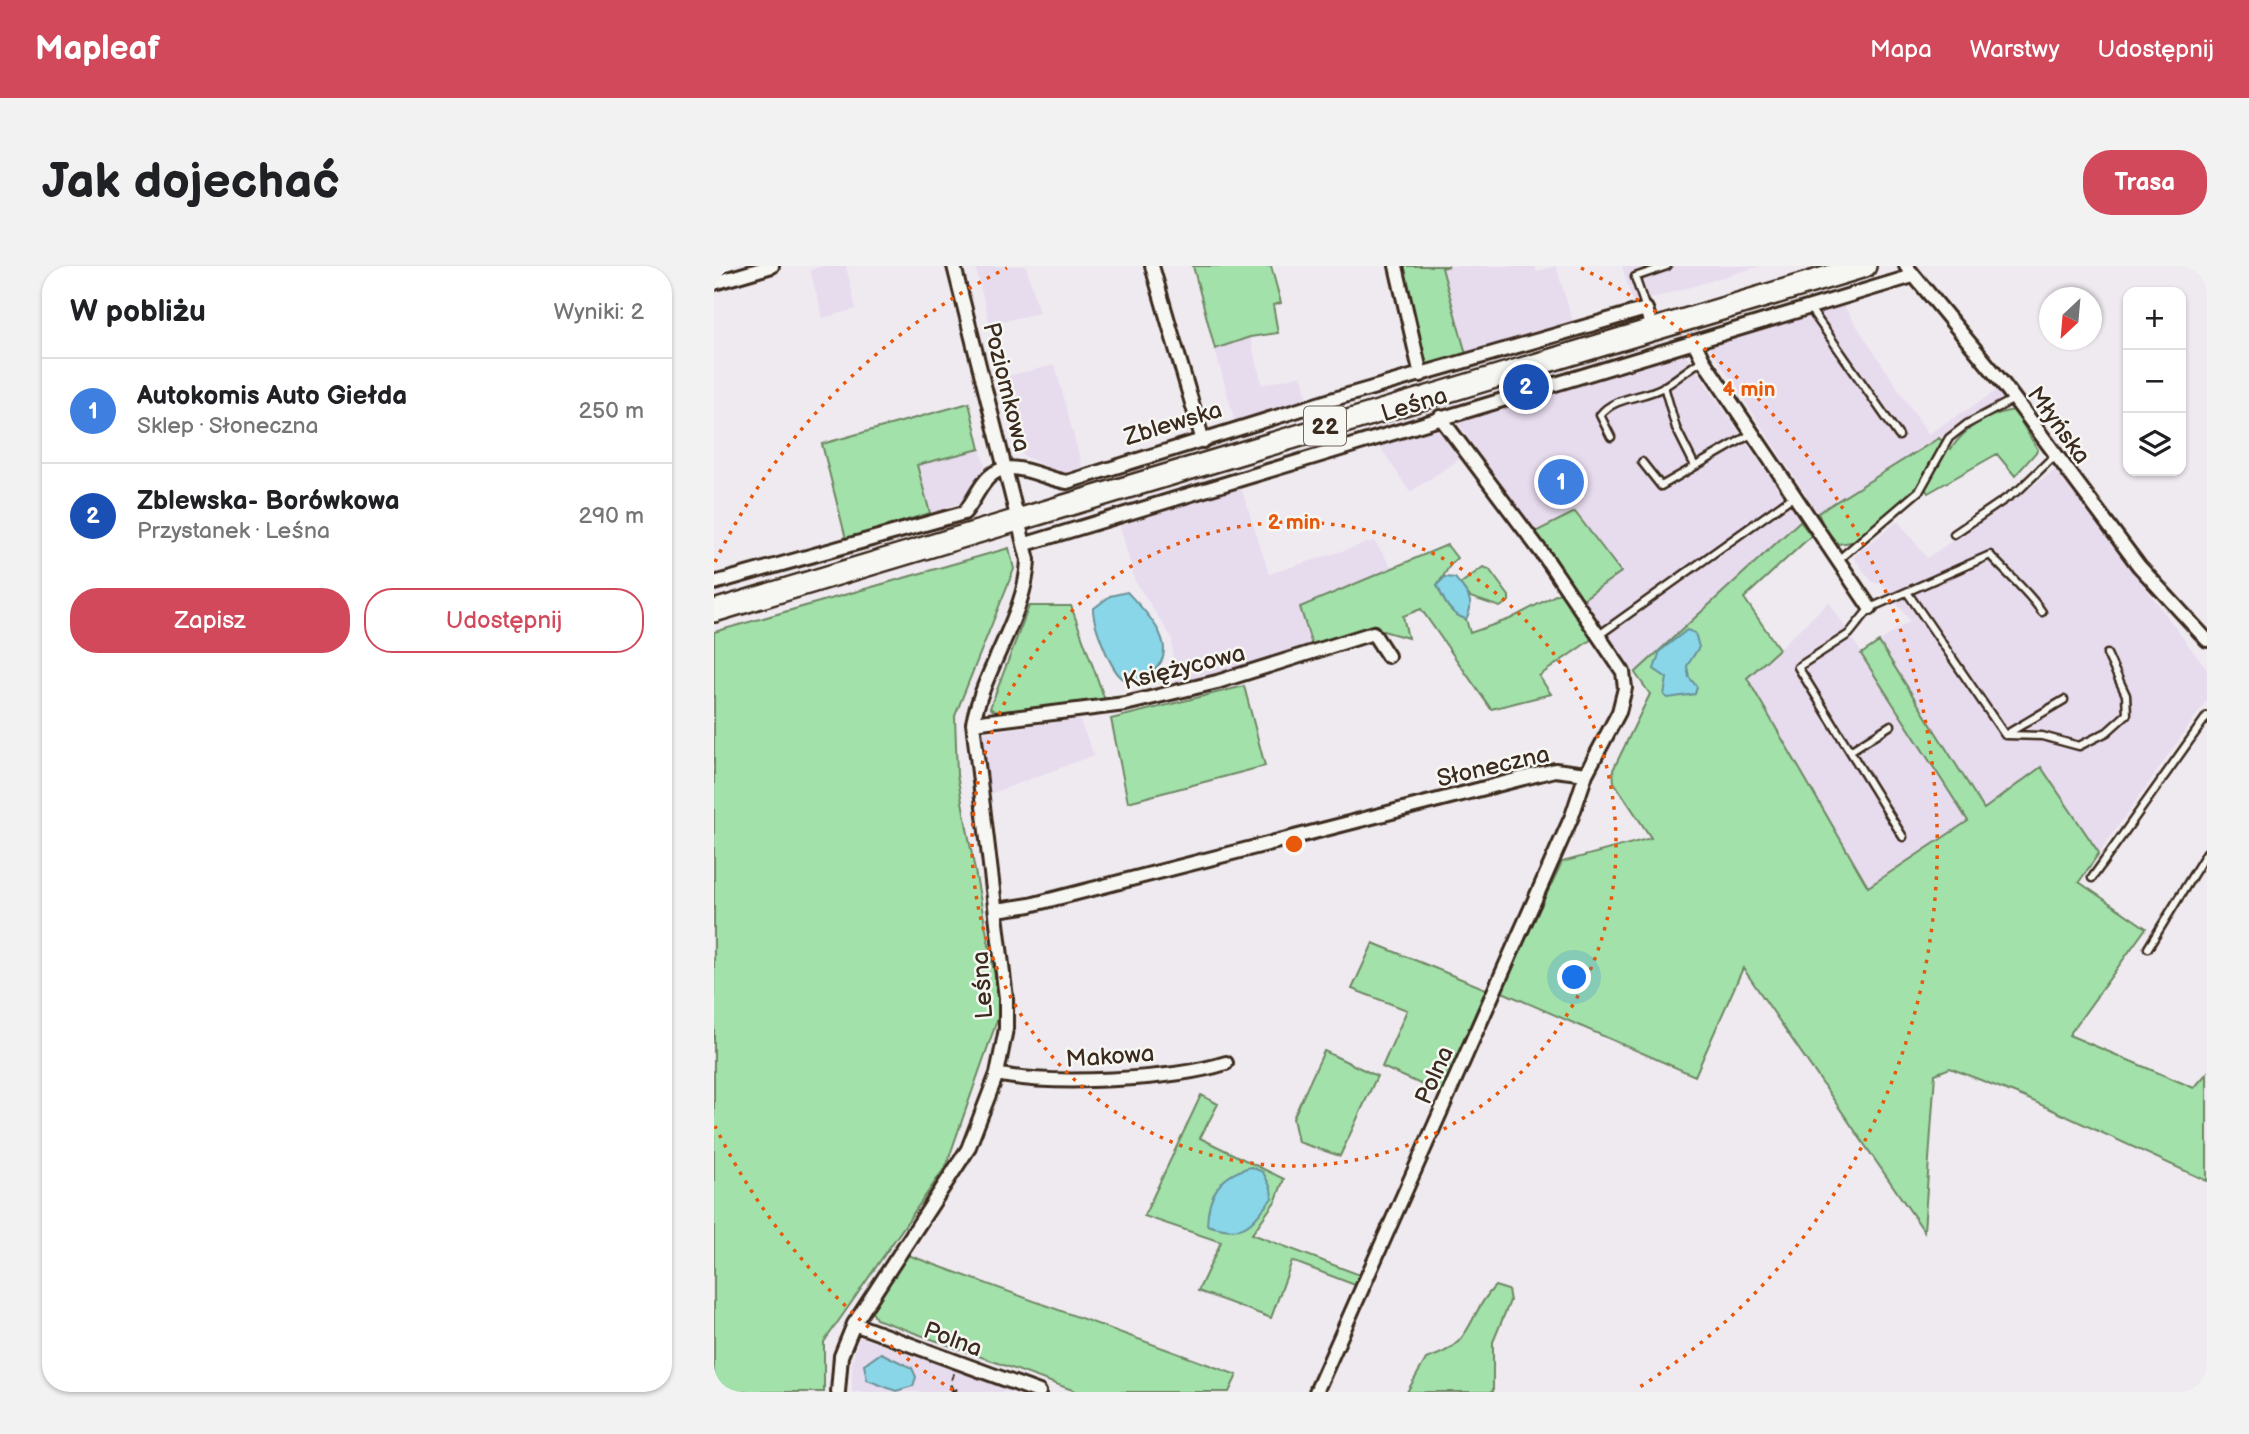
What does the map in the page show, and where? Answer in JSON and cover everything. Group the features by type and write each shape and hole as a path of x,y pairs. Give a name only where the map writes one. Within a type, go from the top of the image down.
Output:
{"main road":[{"name":"Zblewska","path":"714,611 1018,519 1649,319 1865,266"}],"street":[{"path":"714,283 772,266"},
{"name":"Poziomkowa","path":"954,266 1018,519"},
{"path":"1153,266 1203,442"},
{"path":"1396,266 1421,375"},
{"name":"Leśna","path":"1026,544 1809,307 1910,271"},
{"name":"Młyńska","path":"1910,271 2014,399 2139,566 2207,640"},
{"name":"Zblewska","path":"1006,469 1024,469 1051,480 1066,482 1203,442 1334,399 1649,319"},
{"path":"1693,342 1870,608"},
{"name":"Słoneczna","path":"997,910 1030,905 1555,770 1586,774 1611,730 1625,688 1620,666 1440,417"},
{"path":"714,583 964,513 989,476 1006,469"},
{"name":"Leśna","path":"838,1392 841,1356 854,1324 968,1149 997,1074 1006,1029 1006,998 973,723 977,700 1028,570 1026,544 1018,519"},
{"name":"Księżycowa","path":"973,723 1125,704 1217,682 1373,634 1388,656"},
{"name":"Polna","path":"1316,1392 1561,842 1586,774"},
{"name":"Makowa","path":"997,1074 1050,1081 1100,1079 1194,1070 1226,1063"},
{"name":"Polna","path":"854,1324 1039,1392"}],"lane":[{"path":"1649,319 1635,277 1667,266"},
{"path":"1809,307 1899,436"},
{"path":"1611,437 1600,415 1609,404 1664,386 1703,360"},
{"path":"1664,386 1676,428 1695,466"},
{"path":"1838,560 1920,490 1949,439 1967,424 2014,399"},
{"path":"1642,462 1661,486 1753,433"},
{"path":"1954,534 2020,489 2054,455"},
{"path":"1599,635 1795,495"},
{"path":"1903,837 1798,667 1849,634 1870,608 1990,555 2026,588 2042,612"},
{"path":"1908,592 2005,735"},
{"path":"2005,735 2042,736 2079,746 2107,732 2127,714 2126,695 2107,654"},
{"path":"2005,735 2064,700"},
{"path":"2092,878 2207,716"},
{"path":"1850,751 1891,725"},
{"path":"2148,948 2207,852"}],"path":[{"path":"954,1370 950,1384 952,1391 960,1388"}],"shaded area":[{"path":"822,266 846,266 856,309 823,318 810,270"},
{"path":"975,266 1026,266 1039,313 990,324"},
{"path":"1535,266 1537,272 1556,266 1573,322 1466,354 1442,268"},
{"path":"1622,266 1760,266 1633,304"},
{"path":"1843,305 1928,434 1998,390 2005,398 1818,513 1710,348 1712,343"},
{"path":"1250,337 1262,385 1301,375 1308,400 1235,422 1215,349"},
{"path":"1681,353 1686,355 1800,521 1635,673 1457,422"},
{"path":"1055,365 1082,467 1060,474 1023,455 1003,377"},
{"path":"1442,427 1463,457 1410,492 1379,445"},
{"path":"980,449 985,465 963,502 930,513 917,464"},
{"path":"2057,469 2207,670 2207,700 2099,853 2041,767 1985,809 1879,642 1910,621 1882,584 1872,582 1853,557 1898,521 1927,558"},
{"path":"1241,487 1269,574 1374,541 1393,569 1300,607 1312,645 1218,675 1174,682 1172,638 1135,581 1120,526"},
{"path":"1829,602 1969,821 1869,888 1747,678"},
{"path":"1079,719 1094,755 990,794 981,733"},
{"path":"859,1337 1014,1392 852,1392 852,1362"}],"green space":[{"path":"1193,266 1271,266 1281,303 1273,305 1278,333 1250,337 1215,349"},
{"path":"1399,266 1449,266 1442,268 1466,354 1426,365"},
{"path":"969,403 980,449 917,465 930,513 846,539 822,444"},
{"path":"2014,410 2038,450 2015,476 1997,454 1928,493 1923,485 1852,542 1838,544 1825,529 1818,513 1939,438 1951,449 1978,423"},
{"path":"1575,512 1621,572 1583,599 1535,532"},
{"path":"1800,521 1811,536 1744,598 1779,649 1747,678 1868,887 1968,821 1861,654 1879,642 1984,809 2041,767 2099,853 2079,882 2146,928 2069,1035 2194,1088 2207,1073 2207,1181 2024,1097 1950,1068 1935,1074 1924,1231 1743,968 1695,1076 1500,991 1562,862 1651,838 1614,782 1613,770 1650,694 1635,673"},
{"path":"1447,545 1457,558 1437,585 1451,610 1466,619 1470,633 1510,619 1561,592 1592,639 1539,676 1551,694 1491,709 1421,609 1403,616 1408,638 1369,627 1312,645 1300,607"},
{"path":"1009,548 1014,569 955,716 957,775 1001,1009 946,1166 824,1342 824,1392 714,1392 714,632"},
{"path":"1483,567 1489,569 1509,596 1509,601 1500,607 1470,597 1460,584"},
{"path":"1029,606 1071,606 1105,700 996,712 990,708"},
{"path":"1244,686 1265,766 1128,802 1111,719"},
{"path":"1373,943 1486,989 1441,1093 1382,1067 1407,1010 1352,989"},
{"path":"1324,1051 1377,1076 1340,1156 1298,1142 1293,1118"},
{"path":"1201,1095 1218,1104 1200,1138 1284,1179 1276,1200 1252,1234 1360,1275 1355,1285 1292,1261 1271,1318 1198,1291 1221,1242 1144,1216"},
{"path":"908,1255 1237,1375 1229,1392 1078,1392 876,1319 871,1310"},
{"path":"1495,1286 1508,1290 1510,1301 1493,1342 1493,1392 1407,1392 1426,1359 1454,1346 1462,1338"}],"water":[{"path":"1445,577 1455,578 1466,593 1470,607 1466,619 1451,610 1442,596 1437,585"},
{"path":"1127,592 1154,624 1160,634 1164,653 1161,662 1146,678 1132,680 1119,675 1108,658 1099,636 1093,609 1110,596"},
{"path":"1687,630 1695,633 1699,647 1687,666 1689,677 1697,687 1695,694 1668,698 1664,695 1667,678 1654,669 1660,651"},
{"path":"1251,1167 1263,1172 1271,1188 1272,1198 1245,1227 1230,1230 1207,1225 1210,1204 1218,1187 1231,1175"},
{"path":"881,1353 912,1368 916,1377 913,1386 896,1391 867,1380 864,1365"}],"place":[{"name":"Zblewska- Borówkowa","path":"1526,387"},
{"name":"Autokomis Auto Giełda","path":"1561,482"}]}
